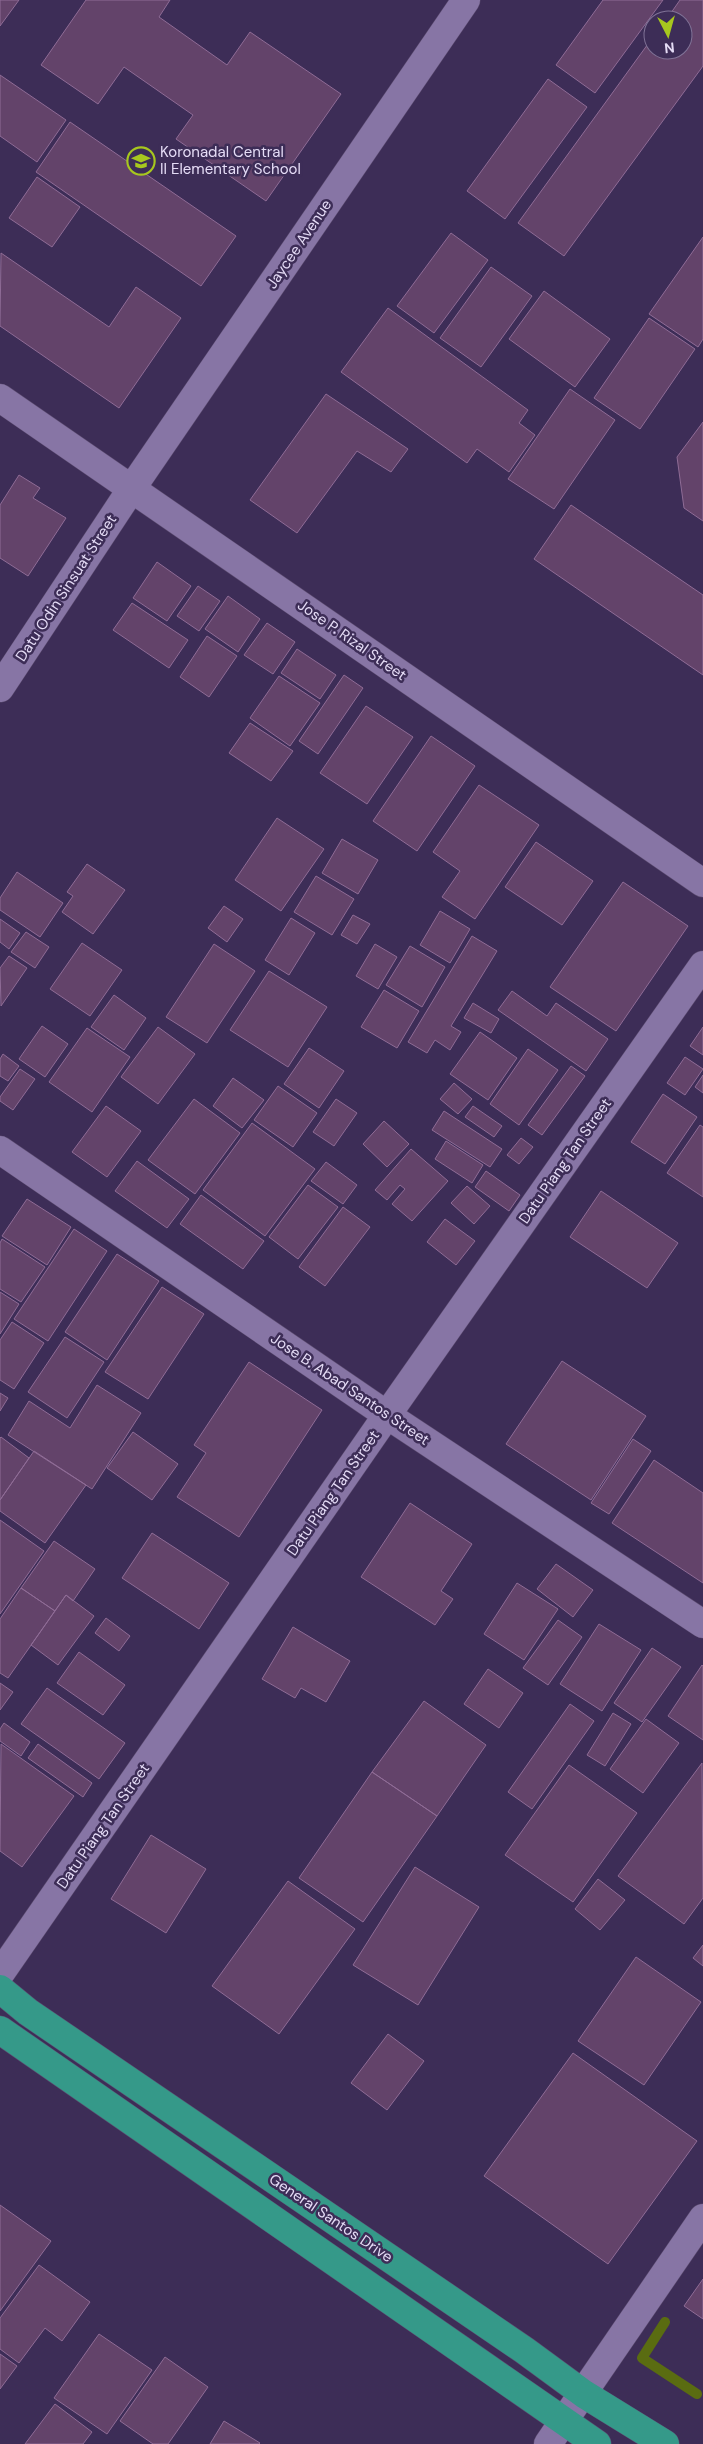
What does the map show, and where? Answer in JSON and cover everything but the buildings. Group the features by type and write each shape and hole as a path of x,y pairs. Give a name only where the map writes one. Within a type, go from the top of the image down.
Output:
{"highway":[{"name":"General Santos Drive","path":"0,1989 28,2012 524,2350 584,2394 664,2444"},
{"path":"0,2030 597,2444"}],"street":[{"name":"Jaycee Avenue","path":"132,488 466,0"},
{"name":"Jose P. Rizal Street","path":"0,398 703,883"},
{"name":"Datu Odin Sinsuat Street","path":"0,688 132,488"},
{"name":"Datu Piang Tan Street","path":"0,1974 387,1415 703,965"},
{"name":"Jose B. Abad Santos Street","path":"0,1150 387,1415 703,1624"},
{"path":"548,2444 703,2218"}],"waterway":[{"path":"665,2322 642,2358 697,2394"}],"place":[{"name":"Koronadal Central II Elementary School","path":"141,161"}]}
